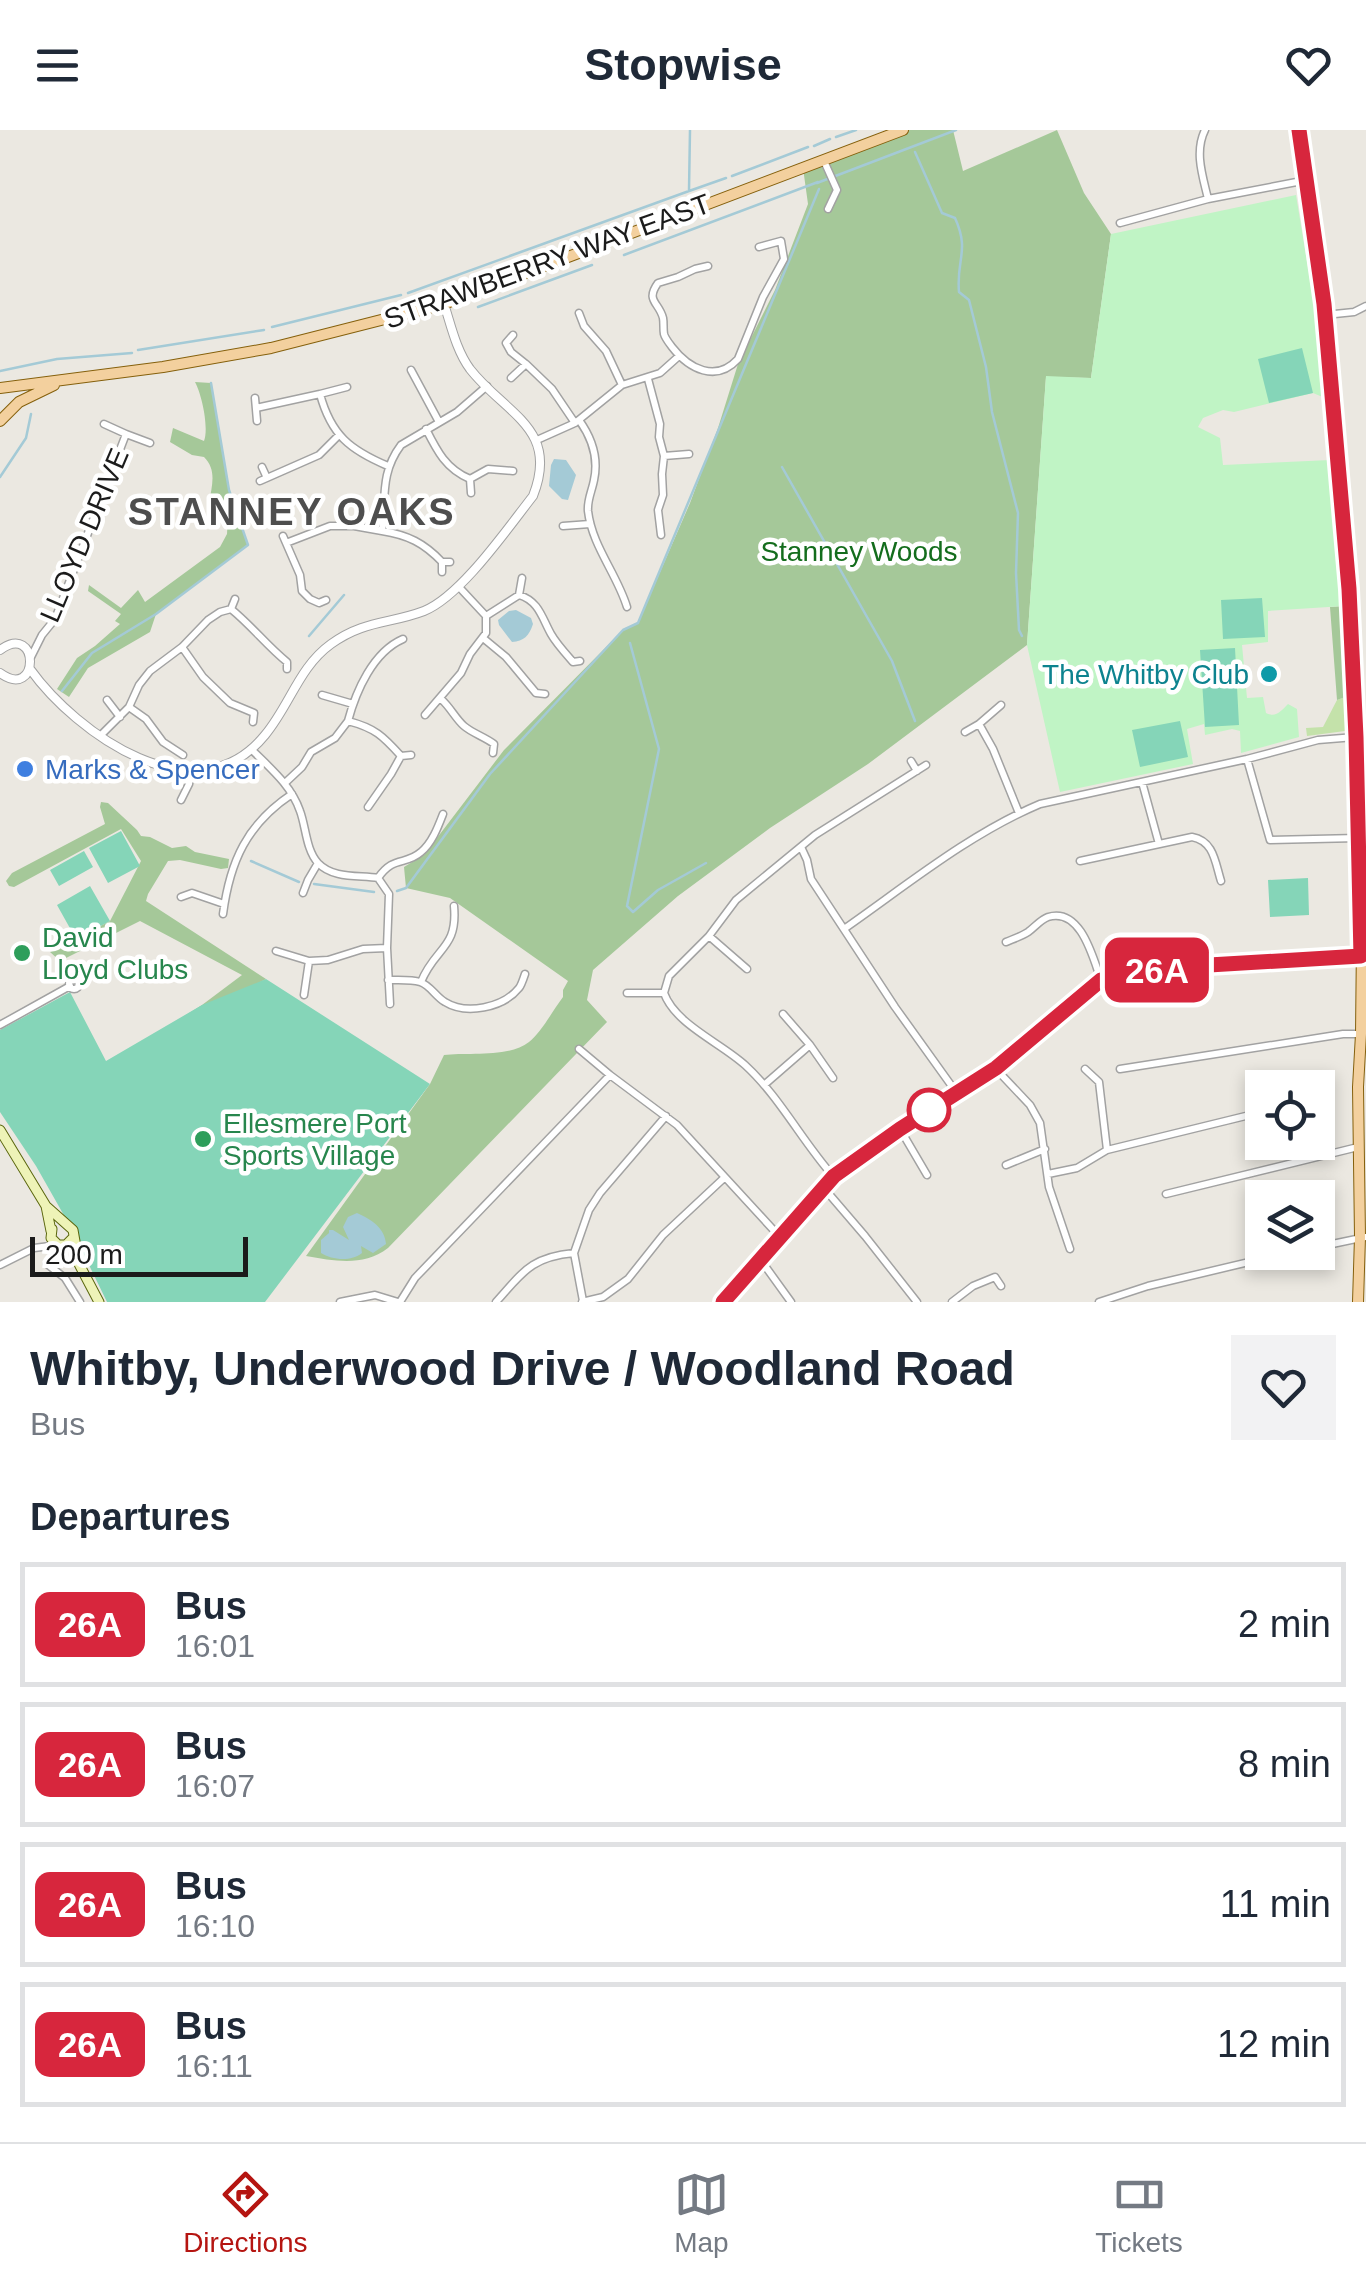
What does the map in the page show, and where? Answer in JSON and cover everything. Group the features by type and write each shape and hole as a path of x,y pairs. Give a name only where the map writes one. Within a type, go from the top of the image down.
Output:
{"main road":[{"name":"STRAWBERRY WAY EAST","path":"0,388 271,348 444,304 902,130"},
{"path":"1299,130 1325,315 1360,741 1358,838 1364,1034 1358,1147 1363,1237 1358,1302"},
{"name":"STRAWBERRY WAY EAST","path":"0,420 26,398 64,380"},
{"path":"0,404 0,420"},
{"path":"0,1130 46,1206 71,1227 79,1264 97,1299"},
{"path":"46,1206 51,1238 79,1264"},
{"path":"51,1231 64,1223"},
{"path":"59,1245 73,1238"}],"street":[{"path":"1205,130 1199,153 1208,200"},
{"path":"824,161 838,190 828,208"},
{"path":"1120,223 1308,180"},
{"path":"700,278 705,267 658,282 653,290 654,304 662,316 664,336 679,356 695,368 713,373 738,359 762,297 784,259 781,241 758,246"},
{"path":"27,672 100,736 128,754 167,768 191,770 226,764 251,750 264,737 310,662 330,645 362,626 425,611 448,598 533,496 540,468 537,440 523,420 469,368 444,304"},
{"path":"1325,315 1354,312 1366,306"},
{"path":"578,313 606,351 622,385"},
{"path":"513,335 503,342 552,390 592,442 595,476 588,504 590,524 627,607"},
{"path":"537,440 577,421 622,385 648,379 670,367 679,356"},
{"path":"512,378 526,364"},
{"path":"412,370 439,422"},
{"path":"648,379 664,456 658,510 660,530 669,525"},
{"path":"382,531 388,466 401,444 457,412 487,386"},
{"path":"256,408 347,387"},
{"path":"320,394 339,435 362,455 388,466"},
{"path":"255,398 257,422"},
{"name":"LLOYD DRIVE","path":"104,424 150,442"},
{"path":"426,429 448,466 470,479"},
{"name":"LLOYD DRIVE","path":"30,657 54,619 126,434"},
{"path":"262,467 263,480 319,455 339,435"},
{"path":"664,456 690,454"},
{"path":"470,479 488,469 512,470"},
{"path":"470,479 470,493"},
{"path":"563,526 590,524"},
{"path":"318,612 322,601 310,600 302,591 300,575 284,540 330,526 403,535 423,544 446,562 442,572"},
{"path":"519,595 522,578"},
{"path":"426,715 462,674 487,627 486,616 459,587"},
{"path":"486,616 519,595 527,597 575,664"},
{"path":"232,609 235,598"},
{"path":"100,736 128,706 150,670 182,647 208,620 232,609"},
{"path":"232,609 266,646 289,663"},
{"path":"285,783 302,767 310,752 335,738 348,721 365,677 399,641 391,634"},
{"name":"LLOYD DRIVE","path":"24,647 42,635"},
{"path":"482,638 501,652 529,686 543,694 537,704"},
{"path":"0,673 13,680 27,672 30,657 24,647 13,644 1,648"},
{"path":"182,647 204,677 230,702 256,715"},
{"path":"322,694 353,704"},
{"path":"440,699 465,727 496,746"},
{"path":"107,700 120,716"},
{"path":"965,732 1001,705"},
{"path":"128,706 146,719 163,742 183,755"},
{"path":"348,721 380,733 400,756"},
{"path":"979,724 993,748 1018,813"},
{"path":"844,929 974,838 1018,813 1060,798 1318,740 1360,741"},
{"path":"251,750 292,794 318,863 340,874 378,878 389,894 390,1004"},
{"path":"400,756 411,755"},
{"path":"368,807 400,756"},
{"path":"1246,758 1270,840 1358,838"},
{"path":"911,761 918,770"},
{"path":"834,1176 810,1150 764,1084 744,1064 671,1010 664,993 666,982 736,900 837,821 926,766"},
{"path":"181,800 190,784 191,770"},
{"path":"1142,782 1159,844"},
{"path":"223,914 235,860 244,842 264,815 292,794"},
{"path":"378,878 389,864 421,852 444,814"},
{"path":"1080,861 1192,837 1210,846 1221,881"},
{"path":"801,847 810,879 956,1092"},
{"path":"304,894 318,863"},
{"path":"184,892 224,904"},
{"path":"421,982 428,964 452,935 457,912"},
{"path":"1006,942 1050,917 1062,916 1082,933 1101,980"},
{"path":"709,936 747,969"},
{"path":"276,951 309,961 387,948"},
{"path":"724,1302 834,1176 996,1068 1101,980 1133,972 1361,956"},
{"path":"304,995 309,961"},
{"path":"388,980 421,982 444,1002 462,1010 474,1010 515,992 525,974"},
{"path":"0,1025 70,986"},
{"path":"627,994 664,993"},
{"path":"783,1014 834,1078"},
{"path":"1120,1069 1364,1034"},
{"path":"764,1084 810,1045"},
{"path":"580,1049 666,1116 779,1236"},
{"path":"996,1068 1030,1104 1040,1123 1052,1198 1070,1249"},
{"path":"1085,1069 1103,1080 1107,1150"},
{"path":"340,1302 375,1295 399,1302 415,1278 610,1075"},
{"path":"666,1116 594,1201 574,1253 582,1302 616,1290 663,1236 724,1178"},
{"path":"1048,1174 1077,1168 1107,1150 1245,1116"},
{"path":"900,1129 926,1175"},
{"path":"1166,1194 1358,1147"},
{"path":"1006,1164 1045,1148"},
{"path":"822,1187 917,1302"},
{"path":"0,1265 34,1248 51,1231"},
{"path":"1335,1243 1363,1237"},
{"path":"34,1248 59,1245"},
{"path":"496,1302 533,1263 574,1253"},
{"path":"760,1259 791,1302"},
{"path":"1099,1302 1245,1263"},
{"path":"53,1266 82,1302 97,1299"},
{"path":"952,1302 973,1286 998,1276 1001,1286"}],"green space":[{"name":"Stanney Woods","path":"903,130 953,130 963,171 1057,130 1084,193 1111,234 1091,378 1046,377 1027,645 868,764 770,828 678,896 593,970 587,1000 607,1022 388,1248 359,1260 306,1256 430,1084 444,1055 521,1047 538,1033 563,997 568,981 450,898 406,888 404,867 424,855 504,750 623,630 638,623 690,503 738,364 775,290 808,204 803,168"},
{"path":"1296,195 1319,334 1325,398 1313,393 1234,412 1223,410 1203,418 1198,427 1220,438 1223,465 1330,460 1344,606 1268,611 1268,642 1242,645 1247,698 1263,697 1266,713 1273,715 1288,704 1297,709 1299,737 1241,753 1240,731 1205,735 1204,724 1187,729 1193,764 1060,792 1027,645 1046,376 1091,378 1111,234"},
{"path":"1302,348 1313,393 1269,403 1258,359"},
{"path":"195,382 211,383 229,490 248,545 156,614 150,632 88,668 69,697 57,689 77,658 120,624 115,621 121,614 88,591 89,585 121,608 138,590 145,602 220,547 227,534 228,515 209,503 212,478 208,462 170,442 173,428 204,441 204,412"},
{"path":"1262,598 1265,637 1223,639 1221,600"},
{"path":"1344,606 1348,696 1337,700 1330,607"},
{"path":"1235,648 1239,725 1205,727 1200,650"},
{"path":"1348,696 1349,726 1345,731 1307,736 1306,728 1323,727 1337,700"},
{"path":"1180,721 1188,757 1140,767 1132,730"},
{"path":"101,802 108,803 141,836 172,848 186,846 195,852 229,859 228,868 221,869 168,861 146,901 266,979 114,1061 242,975 140,921 60,961 50,952 110,921 141,861 121,829 14,887 6,881 12,873 105,824"},
{"path":"121,831 140,866 108,883 89,848"},
{"path":"84,851 93,867 59,886 50,870"},
{"path":"1308,878 1309,915 1270,917 1268,880"},
{"path":"90,886 110,921 76,939 57,905"},
{"name":"Ellesmere Port Sports Village","path":"266,979 430,1084 265,1302 107,1302 70,1226 0,1112 0,1030 70,992 106,1061 202,1005"}],"water":[{"path":"554,459 566,460 576,475 568,500 549,486"},
{"path":"516,610 531,618 533,624 526,637 512,642 498,620"},
{"path":"357,1213 376,1225 386,1244 373,1253 361,1246 362,1253 347,1259 321,1253 321,1240 329,1230 349,1240 343,1227 348,1217"}],"waterway":[{"path":"690,130 689,191 726,178"},
{"path":"836,137 856,130"},
{"path":"817,183 956,130"},
{"path":"814,146 830,139"},
{"path":"732,176 808,147"},
{"path":"915,152 942,213 955,218 962,239 959,292 969,300 1018,513 1016,573 1022,636"},
{"path":"624,255 818,182"},
{"path":"397,891 406,888 490,774 623,630 638,623 819,189"},
{"path":"408,293 689,191"},
{"path":"478,307 592,265"},
{"path":"272,327 401,295"},
{"path":"138,350 264,330"},
{"path":"0,371 57,359 132,353"},
{"path":"62,691 92,653 156,614 248,545 229,490 211,383"},
{"path":"0,477 26,438 31,414"},
{"path":"782,467 892,661 915,721"},
{"path":"309,636 344,595"},
{"path":"630,643 659,749 627,906 633,912 658,890 706,863"},
{"path":"251,861 299,882"},
{"path":"314,884 374,892"}],"bus line":[{"name":"26A","path":"723,1302 834,1176 996,1068 1101,980 1133,972 1361,956 1353,649 1342,495 1324,304 1299,130"}],"place":[{"name":"The Whitby Club","path":"1269,674"},
{"name":"Marks & Spencer","path":"25,769"},
{"name":"David Lloyd Clubs","path":"22,953"},
{"name":"Ellesmere Port Sports Village","path":"203,1139"}],"district":[{"name":"STANNEY OAKS","path":"292,512"}]}
